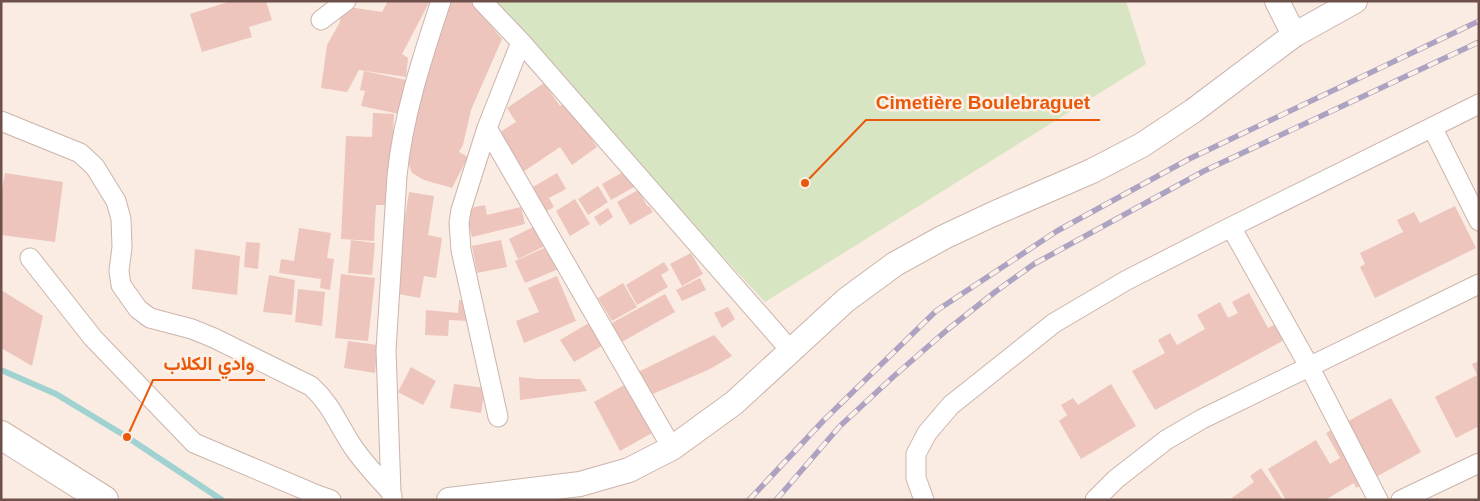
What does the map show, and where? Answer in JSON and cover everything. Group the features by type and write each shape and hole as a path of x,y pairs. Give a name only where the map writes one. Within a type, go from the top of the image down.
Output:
{"main road":[{"path":"1,435 104,500"}],"street":[{"path":"321,20 346,1"},
{"path":"392,496 386,350 399,155 424,50 441,1"},
{"path":"482,1 791,351"},
{"path":"1277,1 1294,35"},
{"path":"449,500 580,484 629,470 672,448 734,403 846,300 895,264 985,218 1092,171 1142,145 1193,111 1294,35 1355,1"},
{"path":"498,417 459,236 458,223 487,128 520,42"},
{"path":"924,500 916,478 916,454 927,433 951,405 1054,324 1127,280 1479,104"},
{"path":"1,121 80,153 95,167 116,201 121,219 122,247 119,271 121,285 138,309 150,318 192,329 214,338 311,386 322,396 351,444 392,496"},
{"path":"1432,127 1479,221"},
{"path":"487,128 672,448"},
{"path":"1232,227 1309,366 1378,500"},
{"path":"30,258 93,338 194,443 317,496 331,500"},
{"path":"1095,500 1116,479 1166,440 1309,366 1479,284"},
{"path":"1401,500 1479,463"}],"green space":[{"path":"487,1 1126,1 1146,64 765,302"}],"building":[{"path":"231,1 266,1 272,20 249,27 252,37 202,52 190,14"},
{"path":"388,1 430,1 402,54 408,58 406,77 359,70 347,92 321,88 327,45 340,22 342,6 382,12"},
{"path":"450,1 470,1 502,39 471,110 463,145 459,152 468,157 452,188 424,180 412,173 404,152 428,61"},
{"path":"364,71 406,80 399,114 361,106 365,91 360,90"},
{"path":"544,83 560,106 567,101 597,147 572,165 560,147 520,174 494,136 516,122 507,108"},
{"path":"373,113 394,114 390,205 376,205 374,241 341,239 346,136 372,137"},
{"path":"625,171 634,187 611,200 602,184"},
{"path":"5,173 63,182 55,242 1,235 1,195"},
{"path":"557,173 566,189 549,198 554,207 545,212 531,188"},
{"path":"598,186 608,202 588,215 578,199"},
{"path":"638,190 653,212 630,225 617,202"},
{"path":"409,192 434,196 428,235 442,238 436,278 424,276 420,298 393,293"},
{"path":"575,199 590,224 570,236 556,211"},
{"path":"485,205 487,215 521,207 525,224 472,237 465,209"},
{"path":"1455,206 1476,248 1375,298 1360,267 1365,264 1360,253 1403,232 1397,220 1414,212 1420,223"},
{"path":"608,208 613,217 600,226 594,217"},
{"path":"539,224 549,244 518,259 509,239"},
{"path":"299,228 331,233 327,258 334,259 330,290 320,288 321,279 279,273 281,259 294,261"},
{"path":"351,240 375,243 372,275 348,273"},
{"path":"501,240 507,267 477,273 472,246"},
{"path":"246,242 260,243 258,269 244,267"},
{"path":"551,245 561,268 525,283 515,261"},
{"path":"195,249 240,256 237,295 192,289"},
{"path":"691,253 703,274 682,286 670,264"},
{"path":"664,262 669,270 661,275 668,287 637,305 626,285"},
{"path":"341,274 375,278 368,341 335,338"},
{"path":"269,275 295,280 292,315 263,312"},
{"path":"557,276 576,321 524,343 516,321 539,312 528,288"},
{"path":"700,278 706,290 682,301 676,290"},
{"path":"623,283 637,307 612,321 598,298"},
{"path":"298,289 325,292 322,326 295,322"},
{"path":"1,290 43,316 32,366 1,348"},
{"path":"1249,293 1268,328 1280,322 1288,338 1155,410 1132,371 1165,353 1158,340 1170,333 1177,345 1205,329 1197,315 1220,302 1228,318 1238,313 1232,302"},
{"path":"665,294 675,312 620,343 610,324"},
{"path":"459,300 470,300 469,321 449,320 448,336 425,335 426,310 458,313"},
{"path":"728,307 735,319 722,328 714,313"},
{"path":"594,320 607,343 574,362 560,340"},
{"path":"714,335 732,356 710,369 646,397 634,374"},
{"path":"348,341 378,345 375,373 344,368"},
{"path":"1479,361 1479,426 1456,438 1435,397 1477,375 1472,364"},
{"path":"411,367 436,381 423,405 398,392"},
{"path":"519,377 580,379 587,391 520,400"},
{"path":"454,384 485,388 481,413 450,408"},
{"path":"626,384 652,433 620,451 594,402"},
{"path":"1111,384 1136,426 1081,459 1059,421 1067,415 1061,405 1073,398 1078,405"},
{"path":"1391,398 1421,452 1356,488 1354,483 1325,500 1286,500 1268,469 1316,440 1330,464 1340,458 1326,433"},
{"path":"1261,468 1283,500 1229,500 1254,482 1250,476"}],"waterway":[{"path":"1,370 56,394 127,437 222,500"}],"railway":[{"path":"749,500 824,420 936,311 1057,231 1189,159 1479,21"},
{"path":"776,500 840,426 893,377 947,330 1034,264 1204,171 1479,42"}],"place":[{"name":"Cimetière Boulebraguet","path":"805,183"},
{"name":"وادي الكلاب","path":"127,437"}]}
